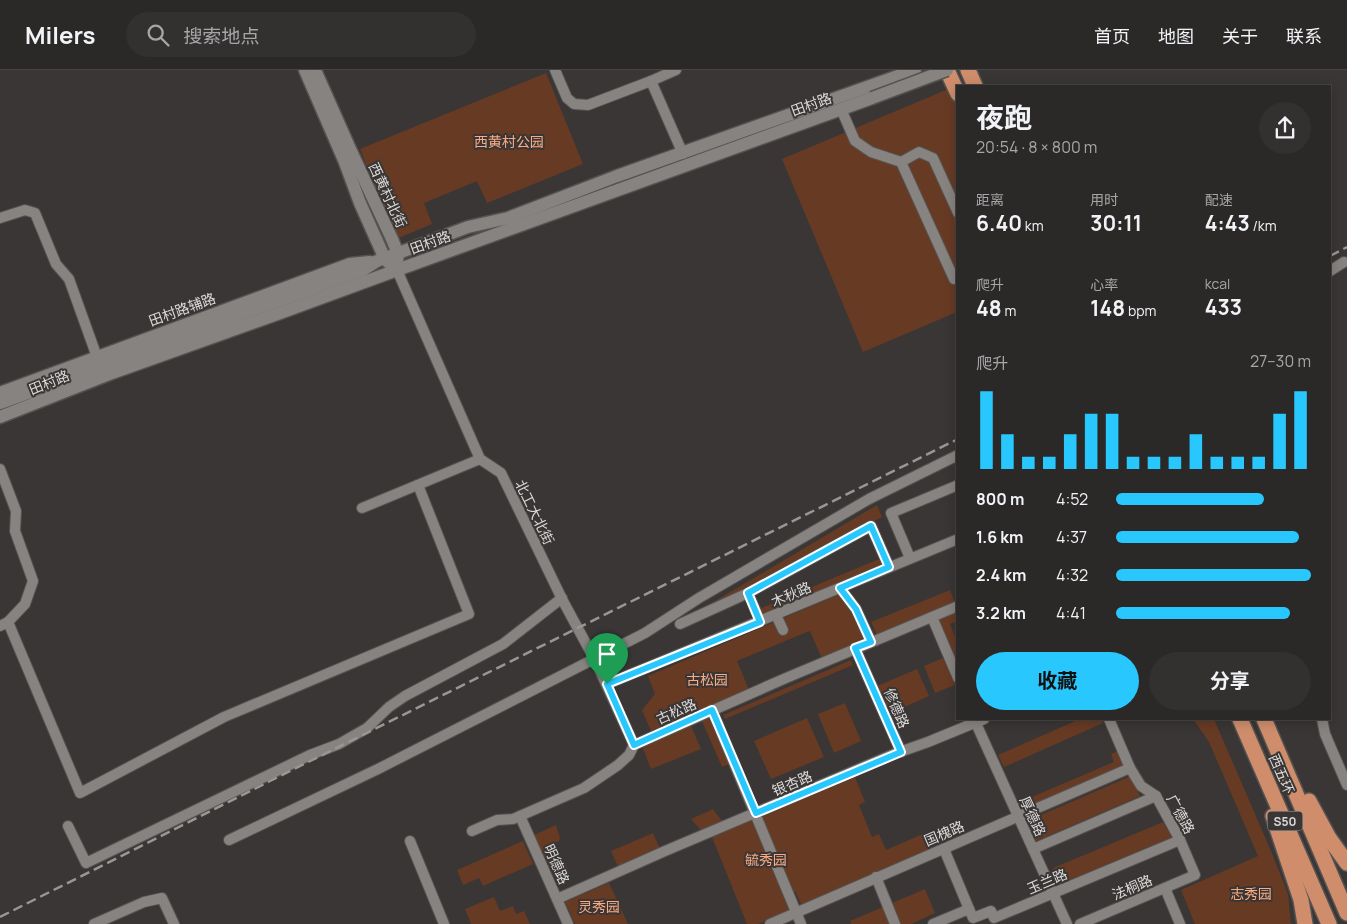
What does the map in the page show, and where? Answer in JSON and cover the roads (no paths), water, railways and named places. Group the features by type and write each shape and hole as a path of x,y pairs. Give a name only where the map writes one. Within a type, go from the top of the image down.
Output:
{"highway":[{"path":"947,70 956,90"},
{"path":"968,70 975,85"},
{"name":"西五环","path":"1265,720 1347,913"},
{"path":"1266,720 1329,838 1347,864"},
{"path":"1241,721 1301,900 1305,924"},
{"name":"西五环","path":"1241,721 1330,924"}],"main road":[{"name":"西黄村北街","path":"305,70 344,160 381,260 397,270 398,254 315,70"},
{"path":"869,93 915,70"},
{"path":"869,93 947,70"},
{"name":"田村路","path":"0,417 112,373 841,109 869,93"},
{"name":"田村路","path":"0,403 57,377 363,270 381,260 468,227 508,218 617,176 869,93"},
{"name":"田村路辅路","path":"0,392 57,377 97,356 350,264 381,260"}],"street":[{"path":"555,70 567,98 574,104 580,105 588,105 676,70"},
{"path":"651,81 683,154"},
{"path":"841,109 855,141 871,152 901,162 954,279 956,279"},
{"path":"901,162 919,152 932,158 956,209"},
{"path":"0,218 26,210 35,213 56,264 69,279 97,356"},
{"path":"1331,270 1344,262"},
{"path":"362,508 480,459 397,270"},
{"path":"228,840 378,769 595,660 645,633 708,593 869,499 956,456"},
{"name":"北工大北街","path":"480,459 501,473 562,598 607,684 634,745"},
{"path":"0,469 16,512 15,530 33,582 25,604 4,624 80,793 224,717 469,614 418,485"},
{"path":"910,558 891,513 956,485"},
{"path":"680,624 748,593 871,526 889,567"},
{"name":"木秋路","path":"607,684 956,540"},
{"path":"840,588 856,609 871,642"},
{"path":"748,593 760,622"},
{"path":"68,826 86,863 310,755 339,744 367,728 389,707 405,696 503,644 562,598"},
{"name":"古松路","path":"472,831 497,820 513,819 584,788 624,760 634,745 855,648 956,607"},
{"path":"776,615 783,630"},
{"path":"932,617 956,673"},
{"name":"修德路","path":"855,648 901,752"},
{"path":"712,710 802,924"},
{"name":"银杏路","path":"557,898 978,720"},
{"name":"厚德路","path":"978,720 1067,924"},
{"name":"广德路","path":"1109,720 1130,768 1141,786 1156,796 1180,840 1195,875"},
{"path":"1322,720 1325,734 1347,785"},
{"name":"国槐路","path":"770,924 1130,768"},
{"path":"1034,849 1156,796"},
{"name":"明德路","path":"520,816 568,924"},
{"name":"玉兰路","path":"969,909 973,918 991,911 994,918 1180,840"},
{"path":"410,841 444,924"},
{"path":"933,924 969,909 944,849"},
{"name":"法桐路","path":"1080,924 1195,875"},
{"path":"876,877 896,924"},
{"path":"1165,888 1180,924"},
{"path":"100,923 144,902 162,898 174,924"}],"railway":[{"path":"1331,255 1347,247"},
{"path":"0,917 956,440"}],"park label":[{"name":"西黄村公园","path":"509,141"},
{"name":"古松园","path":"707,679"},
{"name":"毓秀园","path":"766,859"},
{"name":"志秀园","path":"1251,893"},
{"name":"灵秀园","path":"599,906"}]}
